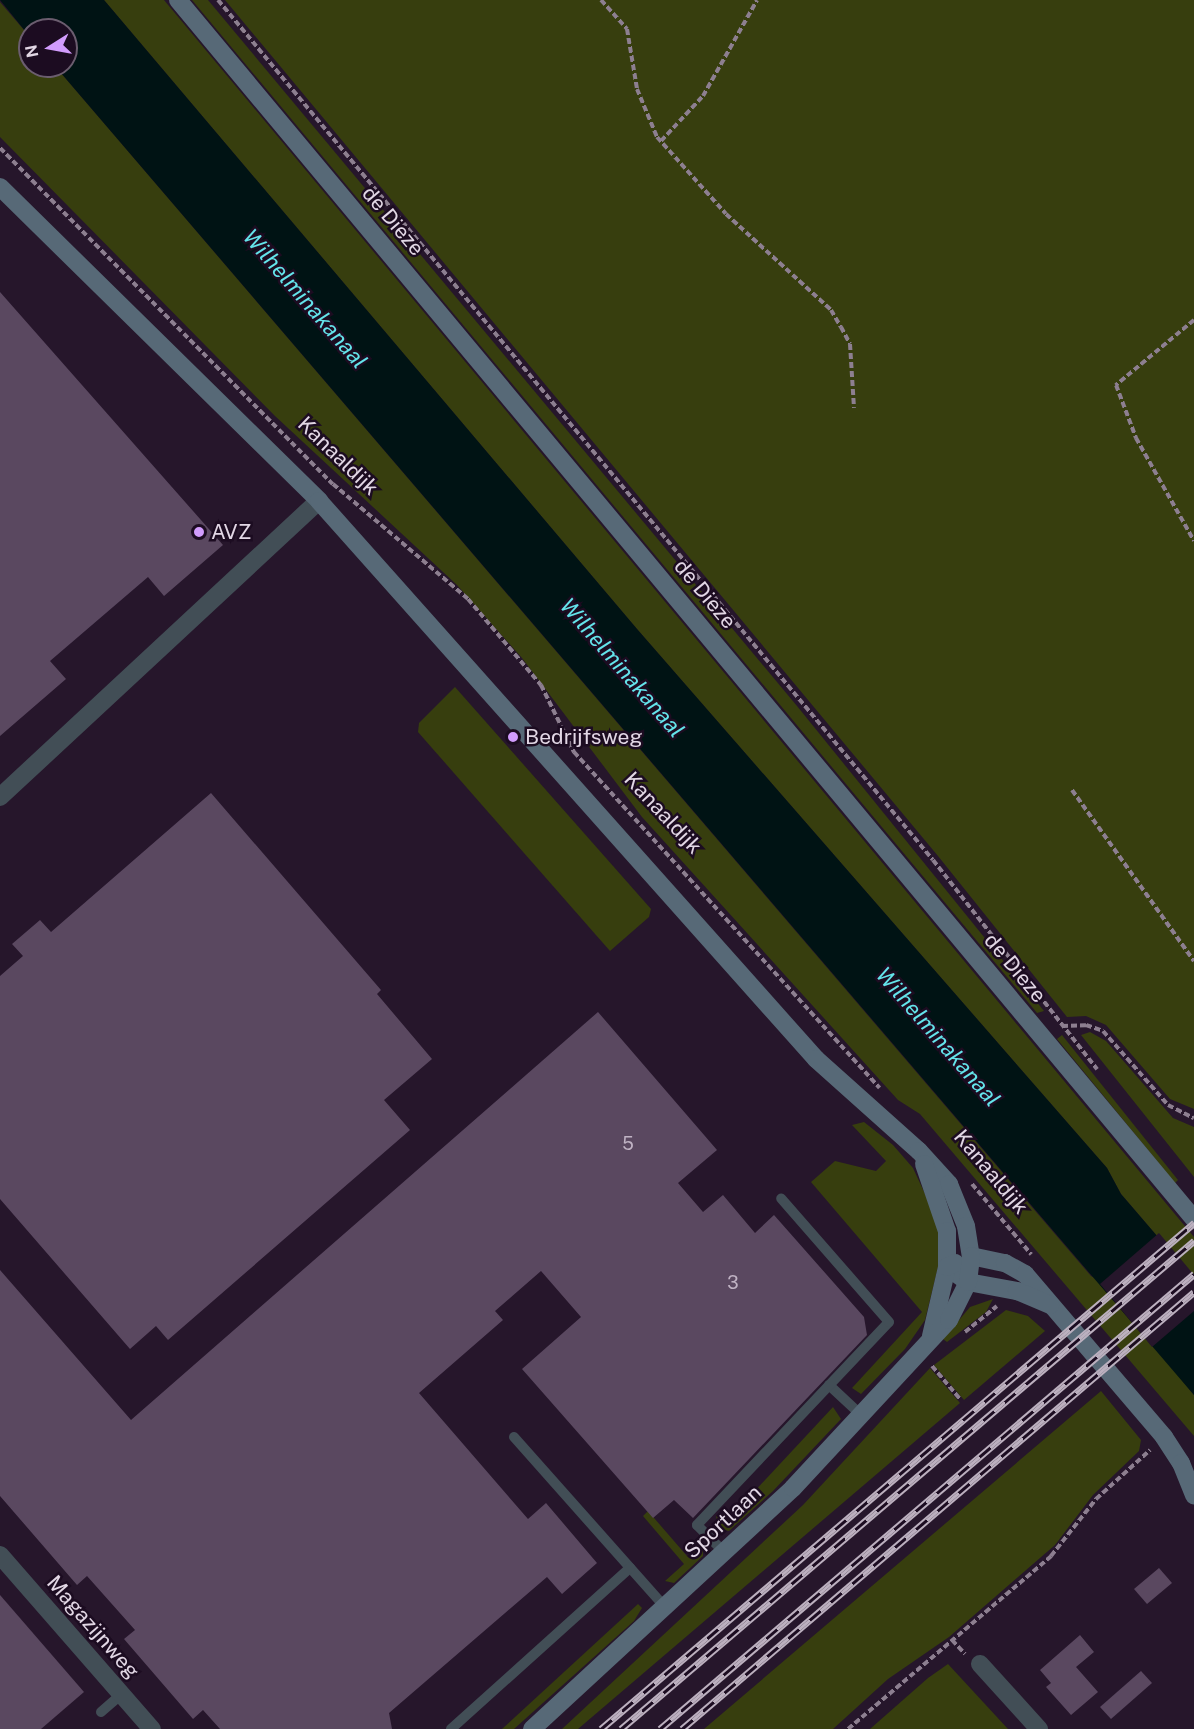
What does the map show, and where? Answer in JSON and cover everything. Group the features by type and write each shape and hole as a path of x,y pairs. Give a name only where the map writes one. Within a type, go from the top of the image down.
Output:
{"street":[{"name":"de Dieze","path":"178,0 1194,1219"},
{"name":"Kanaaldijk","path":"0,188 319,501 816,1059 919,1151 949,1184 966,1226 971,1256 968,1282"},
{"path":"0,797 319,501"},
{"name":"Kanaaldijk","path":"919,1151 947,1231 947,1267"},
{"path":"1053,1306 1017,1292 968,1282 947,1267 971,1256 1005,1263 1024,1274 1053,1306 1164,1437 1181,1463 1194,1497"},
{"name":"Sportlaan","path":"931,1335 947,1267"},
{"name":"Sportlaan","path":"531,1729 793,1488 931,1335 950,1320 968,1282"},
{"name":"Magazijnweg","path":"0,1555 152,1729"},
{"path":"980,1664 1038,1729"}],"lane":[{"path":"724,1552 698,1526 888,1322 781,1198"},
{"path":"829,1385 860,1414"},
{"path":"514,1437 664,1606"},
{"path":"451,1729 630,1568"},
{"path":"101,1712 122,1694"}],"path":[{"name":"de Dieze","path":"218,0 933,860 1063,1026 1103,1031 1168,1105 1194,1118"},
{"path":"601,0 627,29 637,89 661,141 753,241 831,310 850,344 854,408"},
{"path":"661,141 703,96 757,0"},
{"name":"Kanaaldijk","path":"0,148 333,484 468,599 541,685 574,752 885,1092"},
{"path":"1194,320 1116,385 1136,438 1194,541"},
{"path":"1072,790 1194,962"},
{"name":"Kanaaldijk","path":"967,1178 1038,1262"},
{"path":"936,1371 960,1399"},
{"path":"848,1729 1058,1549 1096,1499 1153,1447"}],"green space":[{"path":"104,0 164,0 1194,1237 1194,1279 1121,1194 1107,1168 637,629"},
{"path":"192,0 208,0 797,706 1044,1011 1037,1013"},
{"path":"225,0 1194,0 1194,1109 1170,1099 1106,1025 1086,1016 1067,1017 938,856"},
{"path":"0,2 18,23 18,78 65,78 1091,1276 1102,1282 1194,1395 1194,1436 920,1114 898,1100 642,817 522,658 457,585 275,416 0,137"},
{"path":"455,687 651,909 649,917 610,951 418,732 419,723"},
{"path":"1090,1032 1106,1041 1173,1118 1194,1127 1194,1177 1081,1035"},
{"path":"1062,1035 1178,1180 1175,1183 1057,1039"},
{"path":"864,1122 893,1145 913,1168 939,1224 941,1255 925,1320 905,1349 861,1394 852,1388 922,1312 811,1182 835,1161 876,1171 886,1161 852,1125"},
{"path":"993,1299 986,1312 947,1342 943,1339 970,1307"},
{"path":"1006,1310 1028,1316 1045,1331 964,1400 934,1365"},
{"path":"930,1368 960,1403 578,1729 562,1729 803,1505"},
{"path":"1101,1391 1141,1440 1139,1451 1093,1495 1055,1545 949,1637 888,1679 833,1729 704,1729"},
{"path":"833,1407 841,1419 773,1491 729,1531 718,1529 716,1515 725,1523"},
{"path":"648,1511 687,1556 698,1546 703,1549 703,1556 674,1583 665,1581 684,1564 643,1516"},
{"path":"638,1604 642,1608 634,1621 514,1729 502,1729"},
{"path":"948,1664 1008,1729 870,1729 928,1678"}],"water":[{"name":"Wilhelminakanaal","path":"0,0 104,0 637,629 1107,1168 1121,1194 1194,1279 1194,1395 65,78 78,78 78,18 18,18 18,22"}],"pier":[{"path":"1159,1233 1194,1275 1194,1311 1152,1347 1100,1284"}],"building":[{"path":"0,292 223,545 164,596 148,577 50,661 66,679 0,736"},
{"path":"211,793 381,990 377,994 432,1059 384,1100 410,1130 168,1340 156,1326 130,1349 0,1199 0,976 23,956 12,944 40,920 51,932"},
{"path":"598,1012 717,1150 678,1183 703,1212 723,1195 755,1233 774,1215 864,1317 867,1335 693,1518 674,1500 653,1518 522,1369 581,1317 541,1271 495,1311 503,1320 419,1393 528,1519 546,1503 597,1563 562,1594 547,1577 389,1713 392,1729 220,1729 203,1710 193,1719 124,1639 135,1630 87,1576 77,1585 0,1496 0,1270 131,1420"},
{"path":"1159,1568 1172,1583 1147,1604 1134,1589"},
{"path":"0,1595 84,1692 41,1729 0,1729"},
{"path":"1080,1635 1094,1652 1076,1667 1098,1692 1071,1715 1046,1687 1051,1683 1040,1670"},
{"path":"1141,1671 1152,1683 1111,1719 1100,1707"}],"railway":[{"path":"601,1729 1194,1223"},
{"path":"621,1729 1194,1241"},
{"path":"660,1729 1194,1274"},
{"path":"682,1729 1194,1292"}],"place":[{"name":"AVZ","path":"199,532"},
{"name":"Bedrijfsweg","path":"513,737"}]}
